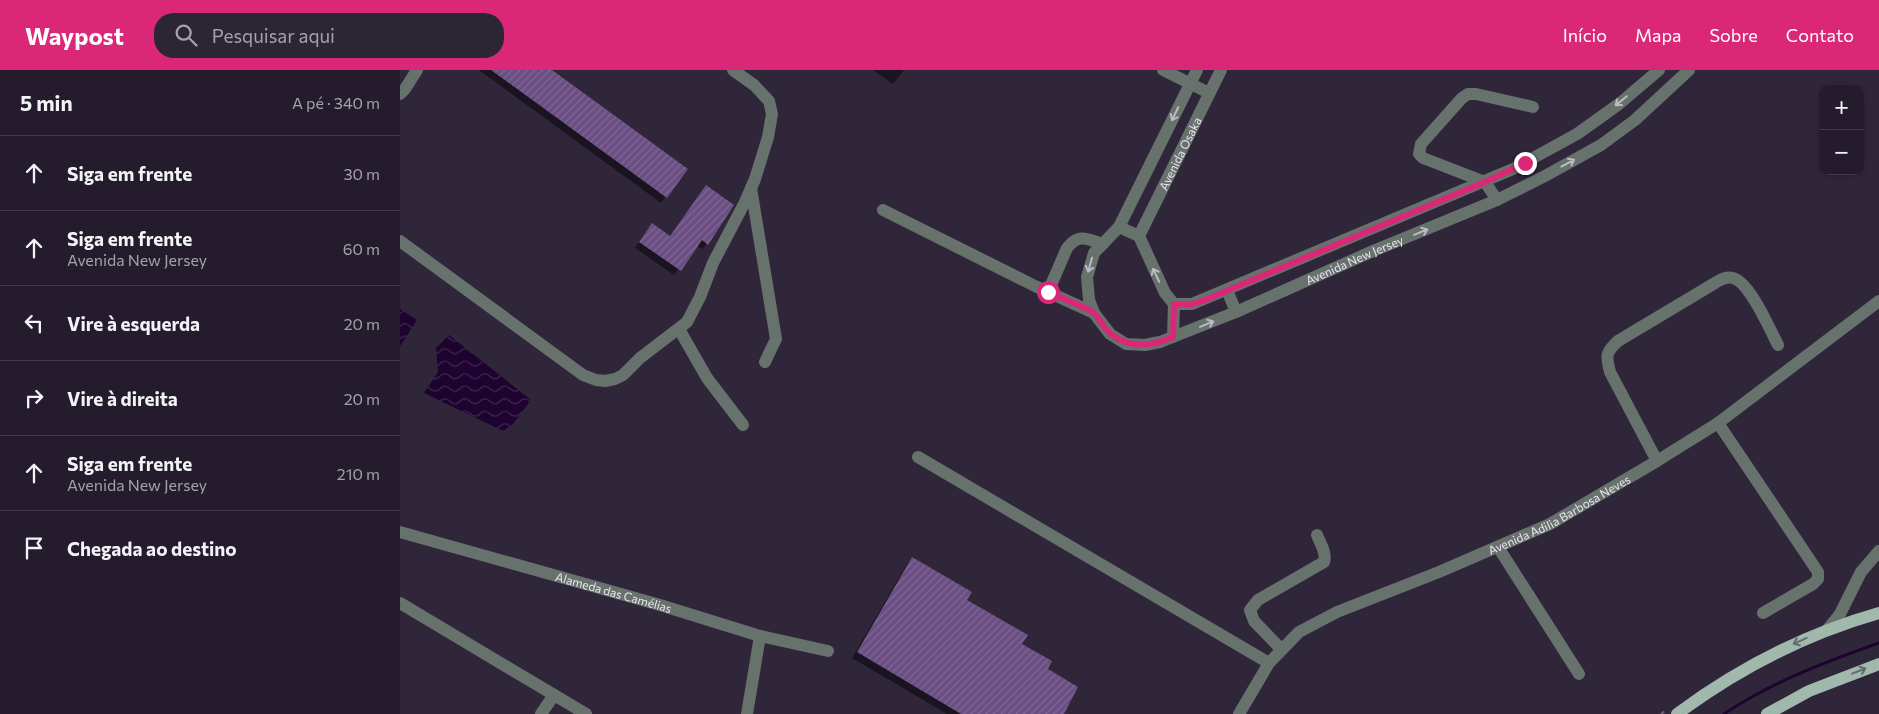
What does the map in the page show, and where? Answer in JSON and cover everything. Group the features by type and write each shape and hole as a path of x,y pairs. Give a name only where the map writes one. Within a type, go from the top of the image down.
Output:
{"main road":[{"path":"1677,714 1749,666 1803,639 1879,613"},
{"path":"1767,714 1817,688 1879,664"}],"street":[{"path":"400,94 405,90 417,70"},
{"path":"400,241 583,375 596,380 615,379 623,375 678,329 692,313 713,263 751,188 768,137 772,114 769,101 754,85 733,70"},
{"path":"1163,70 1209,93"},
{"name":"Avenida Osaka","path":"1120,228 1197,70"},
{"name":"Avenida Osaka","path":"1139,236 1221,70"},
{"name":"Avenida New Jersey","path":"1174,304 1192,304 1205,300 1485,182 1578,134 1659,70"},
{"path":"1671,70 1680,80"},
{"name":"Avenida New Jersey","path":"1120,228 1094,253 1087,277 1088,300 1094,313 1110,334 1126,344 1146,345 1160,342 1236,312 1373,251 1497,200 1585,154 1635,120 1690,70"},
{"path":"1497,200 1485,182 1422,158 1419,154 1421,144 1462,98 1468,94 1476,94 1533,107"},
{"path":"1578,134 1585,154"},
{"path":"751,188 776,339 765,362"},
{"path":"883,210 1094,313"},
{"path":"1120,228 1139,236 1165,294 1174,304 1173,337"},
{"path":"1048,292 1066,248 1071,242 1076,238 1083,238 1103,244"},
{"path":"1657,461 1610,372 1607,359 1609,349 1618,341 1714,283 1723,278 1732,277 1744,285 1778,345"},
{"path":"1227,290 1236,312"},
{"name":"Avenida Adilia Barbosa Neves","path":"1239,714 1269,663 1299,632 1337,612 1498,548 1550,524 1718,423 1879,301"},
{"path":"678,329 707,378 743,425"},
{"path":"1718,423 1818,572 1818,579 1813,584 1763,613"},
{"path":"918,457 1269,663"},
{"name":"Alameda das Camélias","path":"400,532 660,605 760,636 828,651"},
{"path":"1281,649 1254,621 1250,610 1258,600 1324,562 1326,558 1317,535"},
{"path":"1498,548 1579,674"},
{"path":"1827,630 1840,614 1862,572 1879,551"},
{"path":"400,603 586,714"},
{"path":"747,714 760,636"},
{"path":"541,714 554,695"}],"water":[{"path":"400,309 417,320 400,346"},
{"path":"449,335 531,400 513,424 503,431 424,393 438,372 436,348"}],"building":[{"path":"491,70 552,70 688,169 667,198"},
{"path":"706,185 734,205 708,245 702,240 681,271 639,242 652,223 670,236"},
{"path":"912,557 972,592 967,600 1028,635 1022,644 1052,661 1048,669 1078,687 1064,714 961,714 857,652"}],"waterway":[{"path":"1724,714 1780,682 1819,665 1879,643"}],"route":[{"path":"1048,292 1094,313 1110,334 1126,344 1146,345 1160,342 1173,337 1174,304 1192,304 1205,300 1485,182 1525,163"}]}
